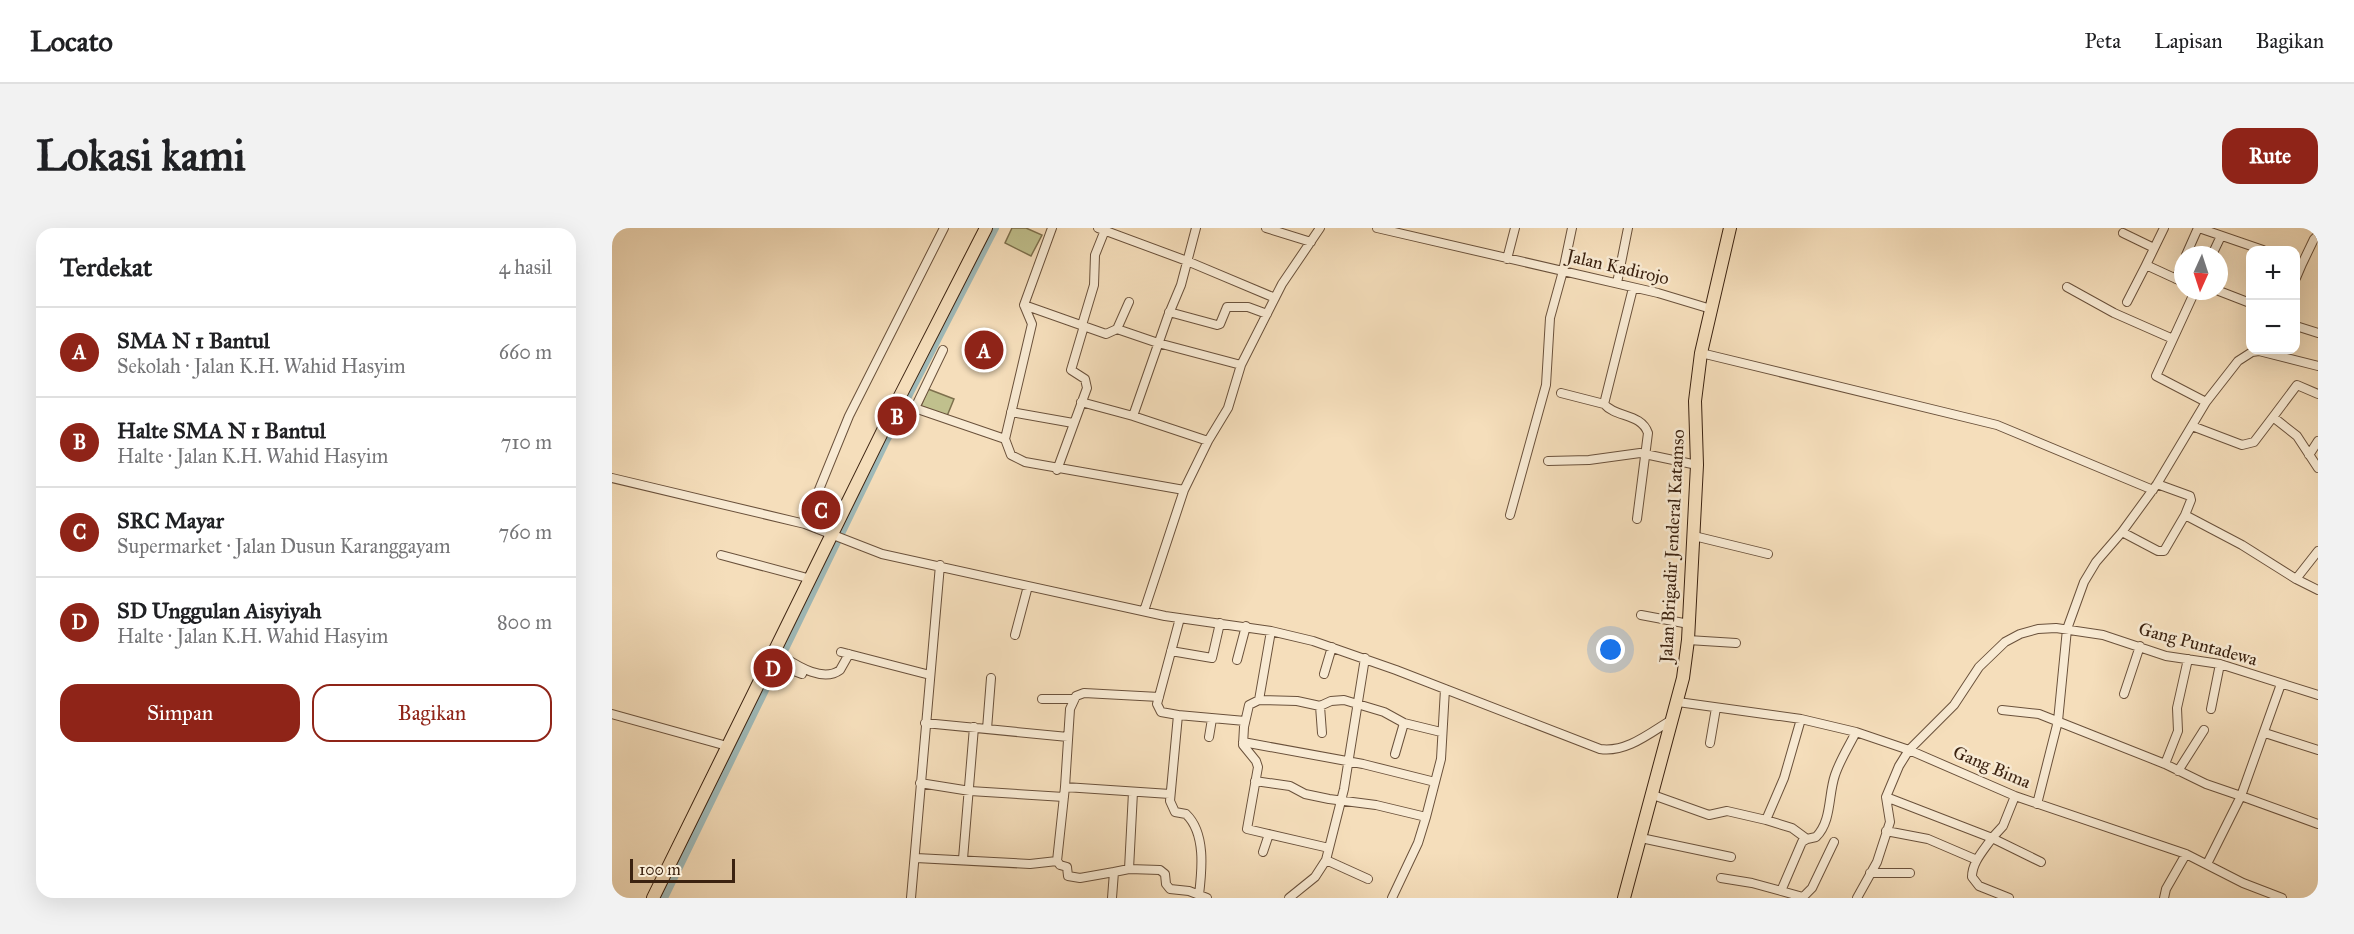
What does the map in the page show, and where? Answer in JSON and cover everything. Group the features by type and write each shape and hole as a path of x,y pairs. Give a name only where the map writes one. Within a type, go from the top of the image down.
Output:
{"main road":[{"path":"653,898 727,746 780,661 811,579 836,535 898,403 986,228"},
{"name":"Jalan Brigadir Jenderal Katamso","path":"1624,898 1678,702 1688,639 1697,465 1695,401 1701,353 1730,228"}],"street":[{"path":"805,524 849,416 945,228"},
{"path":"1052,228 1024,305 1032,324 1005,439 1009,452 1018,460 1057,470 1184,490"},
{"path":"1133,416 1169,312 1181,285 1196,228"},
{"path":"1266,228 1311,242"},
{"path":"1144,611 1184,490 1208,441 1228,408 1241,365 1286,278 1320,228"},
{"name":"Jalan Kadirojo","path":"1377,228 1507,260 1617,283 1711,309"},
{"path":"1507,260 1515,228"},
{"path":"1510,514 1546,385 1550,318 1572,228"},
{"path":"1617,283 1628,228"},
{"path":"2127,302 2164,228"},
{"path":"2190,246 2198,228 2251,246"},
{"path":"1057,470 1087,388 1087,382 1072,373 1071,369 1094,285 1094,260 1101,229 1116,231 1275,298"},
{"path":"2123,233 2154,248"},
{"path":"2300,261 2318,235"},
{"path":"2216,246 2221,236"},
{"path":"2146,265 2174,278"},
{"path":"2067,287 2114,313 2173,339"},
{"path":"1604,404 1633,288"},
{"path":"2228,294 2246,301"},
{"path":"2191,300 2156,376 2206,402"},
{"path":"1024,305 1106,334 1117,329 1129,302"},
{"path":"1169,312 1217,325 1221,324 1226,309 1230,307 1252,308 1267,314"},
{"path":"2300,328 2318,333"},
{"path":"1117,329 1158,343 1241,365"},
{"path":"913,407 943,350"},
{"path":"1701,353 1997,425 2155,487 2190,496 2191,500 2185,515 2164,550 2158,551 2122,532"},
{"path":"2037,804 2058,721 2067,629 2079,594 2090,571 2155,487 2206,402 2238,361 2249,354"},
{"path":"2275,354 2318,366"},
{"path":"2192,426 2242,445 2254,442 2297,385 2318,394"},
{"path":"1561,393 1604,404 1609,409 1643,423 1648,433 1647,453 1637,519"},
{"path":"1081,402 1133,416 1208,441"},
{"path":"898,403 1005,439"},
{"path":"1011,412 1073,423"},
{"path":"2273,417 2297,436 2318,468"},
{"path":"2309,455 2318,441"},
{"path":"1548,461 1589,460 1647,453 1697,465"},
{"path":"612,478 805,524 882,554 1144,611 1271,631 1332,647 1606,750 1625,747 1674,718"},
{"path":"2185,515 2242,545 2318,590"},
{"path":"1694,536 1768,554"},
{"path":"2296,579 2318,550"},
{"path":"721,555 811,579"},
{"path":"911,898 940,565"},
{"path":"1015,636 1028,586"},
{"path":"1641,615 1689,624"},
{"path":"1180,618 1157,706 1161,712 1178,716 1245,721"},
{"path":"1171,651 1212,658 1220,623"},
{"path":"1237,660 1246,626"},
{"name":"Gang Puntadewa","path":"1886,797 1889,786 1909,750 1949,711 1979,667 2006,642 2020,634 2038,629 2067,629 2103,635 2166,656 2220,664 2318,695"},
{"path":"1259,700 1271,631"},
{"path":"1688,639 1736,643"},
{"path":"2124,694 2140,646"},
{"path":"1324,674 1332,647"},
{"path":"780,661 831,675 840,670 845,653 930,675"},
{"path":"1289,898 1315,877 1326,860 1341,801 1365,658"},
{"path":"2165,764 2178,730 2177,708 2188,659"},
{"path":"780,661 802,674"},
{"path":"2211,709 2220,664"},
{"path":"987,729 990,678"},
{"path":"2207,864 2241,796 2282,684"},
{"path":"1392,898 1418,843 1441,759 1445,689"},
{"path":"1159,697 1084,693 1073,699 1057,861 1060,865 1067,867 1067,874 1071,877 1089,877 1129,869 1160,870 1165,874 1166,884 1170,889 1203,897 1202,851 1191,820 1185,814 1174,811 1170,794 1178,716"},
{"path":"1042,699 1073,699"},
{"path":"1329,848 1246,828 1257,764 1244,748 1243,742 1249,705 1259,700 1297,701 1320,706 1336,700 1357,703 1384,712 1404,723 1441,732"},
{"name":"Gang Bima","path":"1678,702 1801,719 1856,732 1909,750 2015,796 2186,854 2243,883 2282,898"},
{"path":"1320,706 1322,733"},
{"path":"1710,743 1716,708"},
{"path":"2002,710 2039,714 2165,764 2269,809 2318,824"},
{"path":"612,716 727,746"},
{"path":"1209,737 1212,719"},
{"path":"1766,820 1784,778 1801,719"},
{"path":"925,723 1068,737"},
{"path":"1395,754 1404,723"},
{"path":"963,859 974,728"},
{"path":"2178,771 2204,730"},
{"path":"1781,891 1802,842 1816,837 1821,831 1829,810 1836,771 1856,732"},
{"path":"2265,733 2318,750"},
{"path":"1243,742 1348,762 1435,782"},
{"path":"1255,781 1290,786 1305,794 1426,817"},
{"path":"920,783 970,791 1170,794"},
{"path":"1129,869 1133,792"},
{"path":"1653,795 1709,815 1727,811 1766,820 1792,828 1806,839"},
{"path":"2009,898 1984,893 1972,877 1972,870 1992,838 2003,826 2015,796"},
{"path":"1857,898 1877,862 1887,831 1890,815 1886,797"},
{"path":"1886,797 1992,838 2041,862"},
{"path":"1887,831 1928,839 1977,860"},
{"path":"1263,852 1269,834"},
{"path":"1641,838 1731,857"},
{"path":"1721,878 1752,883 1798,897 1806,895 1812,888 1834,842"},
{"path":"2164,898 2166,889 2186,854"},
{"path":"916,858 1030,864 1057,861"},
{"path":"1326,860 1368,879"},
{"path":"1112,898 1114,872"},
{"path":"1870,873 1910,873"}],"green space":[{"path":"1012,228 1026,228 1042,235 1031,256 1005,243"},
{"path":"928,389 954,399 947,416 921,406"}],"waterway":[{"path":"664,898 902,408 995,228"}],"place":[{"name":"SMA N 1 Bantul","path":"984,350"},
{"name":"Halte SMA N 1 Bantul","path":"897,416"},
{"name":"SRC Mayar","path":"821,510"},
{"name":"SD Unggulan Aisyiyah","path":"773,668"}]}
